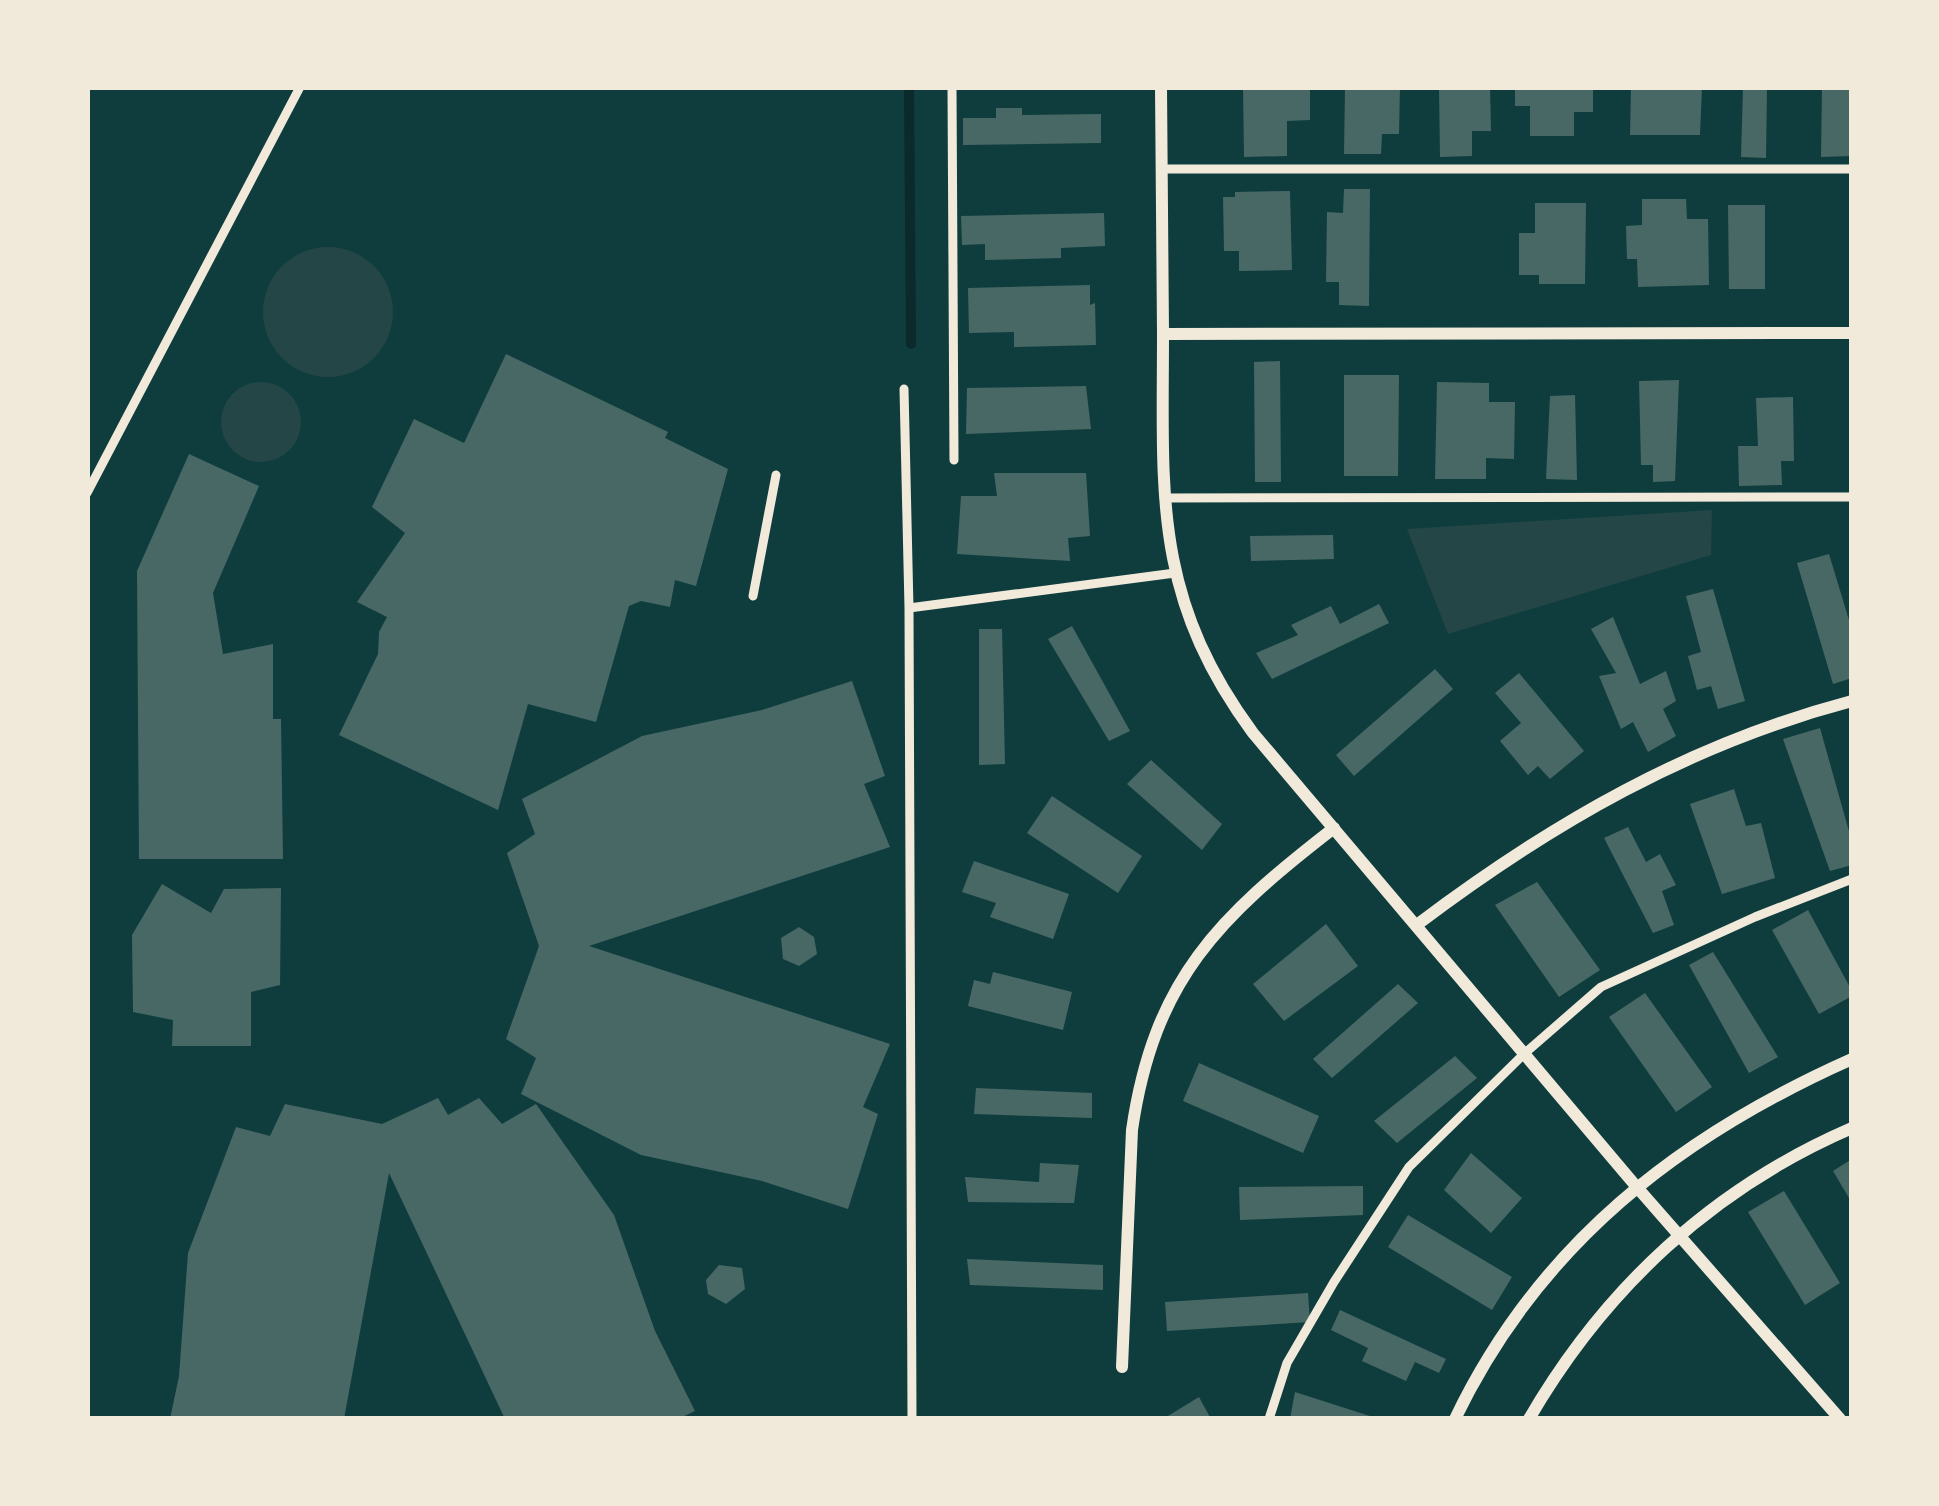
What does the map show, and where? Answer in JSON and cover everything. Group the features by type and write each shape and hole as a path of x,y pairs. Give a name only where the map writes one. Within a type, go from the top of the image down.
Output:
{"street":[{"path":"1161,87 1164,498 1175,573 1197,640 1232,704 1636,1185 1840,1419"},
{"path":"1163,334 1852,333"},
{"path":"1418,924 1520,850 1632,784 1750,732 1852,700"},
{"path":"1122,1367 1132,1130 1155,1033 1183,978 1221,924 1268,878 1334,827"},
{"path":"1455,1419 1531,1299 1636,1185 1768,1099 1852,1059"},
{"path":"1529,1419 1591,1329 1634,1276 1678,1233 1762,1174 1852,1128"}],"lane":[{"path":"87,494 300,87"},
{"path":"952,87 954,460"},
{"path":"1162,170 1852,169"},
{"path":"904,388 912,1419"},
{"path":"752,596 776,475"},
{"path":"1164,498 1852,497"},
{"path":"909,608 1175,573"},
{"path":"1269,1419 1287,1363 1409,1167 1525,1053 1601,987 1852,879"}],"shaded area":[{"path":"328,247 353,252 374,266 388,287 393,312 388,337 374,358 353,372 328,377 303,372 282,358 268,337 263,312 268,287 282,266 303,252"},
{"path":"261,382 289,394 301,422 289,450 261,462 233,450 221,422 233,394"},
{"path":"1712,510 1711,555 1448,634 1407,529"}],"building":[{"path":"1243,87 1310,87 1310,120 1287,121 1287,156 1244,157"},
{"path":"1345,87 1400,87 1399,134 1382,134 1381,154 1344,154"},
{"path":"1439,87 1490,87 1491,131 1472,131 1472,156 1440,157"},
{"path":"1515,87 1593,87 1593,112 1574,112 1574,136 1530,136 1530,106 1515,106"},
{"path":"1631,87 1702,87 1700,135 1630,135"},
{"path":"1743,87 1767,87 1766,158 1741,157"},
{"path":"1822,87 1852,87 1852,156 1821,157"},
{"path":"996,108 1022,108 1022,115 1101,114 1101,143 963,145 963,118 996,118"},
{"path":"1344,189 1370,189 1369,306 1339,305 1339,282 1326,282 1327,212 1343,213"},
{"path":"1290,191 1292,270 1239,271 1239,251 1224,251 1223,197 1235,197 1235,192"},
{"path":"1642,199 1686,199 1687,219 1708,219 1709,285 1638,287 1637,259 1627,259 1626,226 1642,225"},
{"path":"1535,203 1586,203 1585,284 1539,284 1539,275 1519,275 1519,233 1535,233"},
{"path":"1728,205 1765,205 1765,289 1729,289"},
{"path":"1104,213 1105,246 1061,248 1061,258 985,260 985,244 962,245 961,216"},
{"path":"1090,285 1096,345 1014,347 1014,332 969,333 968,288"},
{"path":"506,354 668,432 665,438 728,469 696,586 675,580 670,607 641,601 629,606 596,722 528,704 498,810 339,735 378,654 379,632 387,617 357,602 405,533 372,507 414,419 464,443"},
{"path":"1280,361 1281,482 1255,482 1254,362"},
{"path":"1344,375 1399,375 1398,476 1344,476"},
{"path":"1679,380 1675,481 1653,482 1653,465 1641,465 1639,381"},
{"path":"1437,382 1489,383 1489,402 1515,402 1514,459 1486,458 1486,479 1435,479"},
{"path":"1086,386 1091,429 966,434 967,388"},
{"path":"1575,395 1577,480 1546,479 1550,396"},
{"path":"1793,397 1794,461 1781,461 1782,485 1739,486 1738,446 1758,446 1756,398"},
{"path":"189,454 259,486 213,593 223,654 273,644 273,719 281,719 283,859 139,859 137,571"},
{"path":"994,473 1086,473 1090,536 1068,538 1070,561 957,554 961,496 997,496"},
{"path":"1333,535 1334,559 1251,561 1250,536"},
{"path":"1829,554 1852,630 1852,678 1833,684 1797,563"},
{"path":"1713,589 1745,701 1718,709 1711,686 1697,690 1688,656 1701,652 1686,596"},
{"path":"1379,604 1389,623 1272,679 1256,653 1298,635 1291,625 1331,606 1340,624"},
{"path":"1613,617 1640,684 1666,671 1676,701 1663,709 1676,736 1648,752 1633,722 1621,729 1599,676 1616,673 1591,629"},
{"path":"1072,626 1130,731 1109,741 1048,639"},
{"path":"979,629 1002,629 1005,764 979,765"},
{"path":"1435,669 1453,689 1354,776 1336,755"},
{"path":"1519,673 1584,751 1550,779 1538,766 1528,775 1500,741 1521,723 1495,693"},
{"path":"852,681 885,776 864,784 890,847 589,946 890,1044 863,1107 878,1114 848,1209 762,1181 641,1155 521,1094 536,1058 506,1039 539,946 507,853 535,834 522,799 642,736 762,710"},
{"path":"1820,728 1852,842 1852,865 1830,871 1783,739"},
{"path":"1151,760 1222,824 1202,850 1127,784"},
{"path":"1734,789 1746,826 1761,823 1775,878 1722,894 1690,804"},
{"path":"1052,796 1142,856 1118,893 1027,833"},
{"path":"1628,827 1646,862 1660,854 1676,885 1662,891 1674,925 1653,933 1604,838"},
{"path":"974,861 1069,894 1053,939 990,917 996,903 962,892"},
{"path":"1537,882 1600,970 1559,997 1495,905"},
{"path":"162,884 211,913 224,889 281,888 280,985 251,992 251,1046 172,1046 173,1020 133,1012 132,935"},
{"path":"1808,910 1852,991 1852,996 1819,1014 1772,930"},
{"path":"1326,924 1358,966 1284,1021 1253,984"},
{"path":"799,927 814,937 817,954 799,966 783,959 781,938"},
{"path":"1713,952 1778,1057 1749,1073 1689,965"},
{"path":"993,972 1072,992 1063,1030 968,1006 974,980 990,984"},
{"path":"1398,984 1418,1003 1332,1078 1313,1059"},
{"path":"1645,993 1712,1087 1676,1112 1609,1017"},
{"path":"1455,1056 1477,1078 1397,1143 1374,1121"},
{"path":"1199,1063 1319,1116 1303,1153 1183,1101"},
{"path":"976,1088 1092,1093 1092,1118 974,1114"},
{"path":"438,1098 448,1115 479,1098 502,1124 536,1104 614,1215 655,1331 695,1411 678,1419 505,1419 389,1173 344,1419 170,1419 179,1376 188,1253 236,1127 270,1136 285,1104 382,1124"},
{"path":"1471,1153 1522,1198 1491,1233 1444,1190"},
{"path":"1852,1159 1852,1203 1833,1171"},
{"path":"1040,1163 1079,1165 1074,1203 968,1202 965,1177 1039,1182"},
{"path":"1363,1186 1363,1215 1240,1220 1239,1187"},
{"path":"1784,1191 1840,1283 1805,1305 1748,1212"},
{"path":"1408,1215 1512,1277 1492,1310 1388,1247"},
{"path":"967,1259 1103,1265 1103,1290 970,1285"},
{"path":"719,1265 742,1268 745,1289 726,1304 708,1294 706,1280"},
{"path":"1308,1293 1310,1322 1167,1331 1165,1302"},
{"path":"1340,1310 1446,1359 1439,1373 1415,1362 1406,1381 1362,1361 1368,1348 1331,1330"},
{"path":"1295,1392 1376,1418 1376,1419 1290,1419"},
{"path":"1199,1397 1211,1419 1163,1419"}],"waterway":[{"path":"909,87 911,344"}]}
